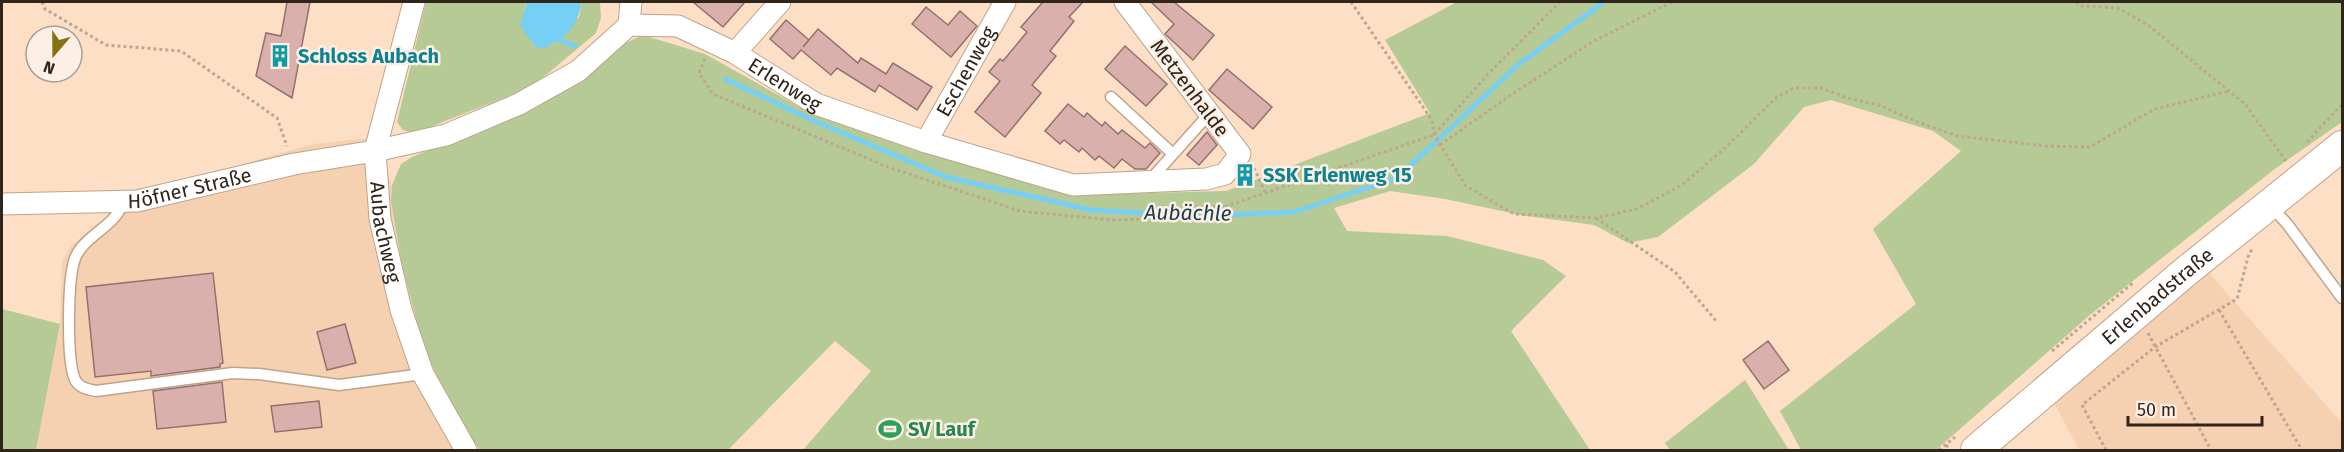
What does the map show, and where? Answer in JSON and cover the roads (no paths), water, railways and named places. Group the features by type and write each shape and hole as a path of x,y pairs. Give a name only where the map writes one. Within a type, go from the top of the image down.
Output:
{"main road":[{"name":"Erlenbadstraße","path":"1976,450 2137,313 2343,146"}],"street":[{"name":"Aubachweg","path":"414,2 375,151 380,219 401,310 423,374 466,450"},
{"path":"375,151 446,135 519,104 578,71 629,25 630,2"},
{"path":"735,53 780,2"},
{"name":"Eschenweg","path":"926,142 1005,2"},
{"name":"Metzenhalde","path":"1125,2 1240,154 1225,174"},
{"name":"Erlenweg","path":"629,25 678,26 714,41 816,104 926,142 1072,185 1206,179 1225,174"},
{"name":"Höfner Straße","path":"2,204 137,201 294,164 375,151"}],"lane":[{"path":"1111,97 1173,154"},
{"path":"1150,180 1209,114"},
{"path":"125,201 113,219 92,237 76,256 71,282 68,322 74,378 83,389 96,391 233,373 260,374 339,385 423,374"},
{"path":"2270,206 2288,225 2343,298"}],"water":[{"path":"527,2 582,2 577,19 569,31 543,49 534,46 520,25"}],"waterway":[{"name":"Aubächle","path":"725,79 812,120 946,177 1091,210 1199,216 1294,212 1397,178 1519,64 1604,2"},
{"name":"Aubächle","path":"558,34 560,40 575,46"}],"place":[{"name":"Schloss Aubach","path":"280,56"},
{"name":"SSK Erlenweg 15","path":"1245,175"},
{"name":"SV Lauf","path":"890,429"}]}
